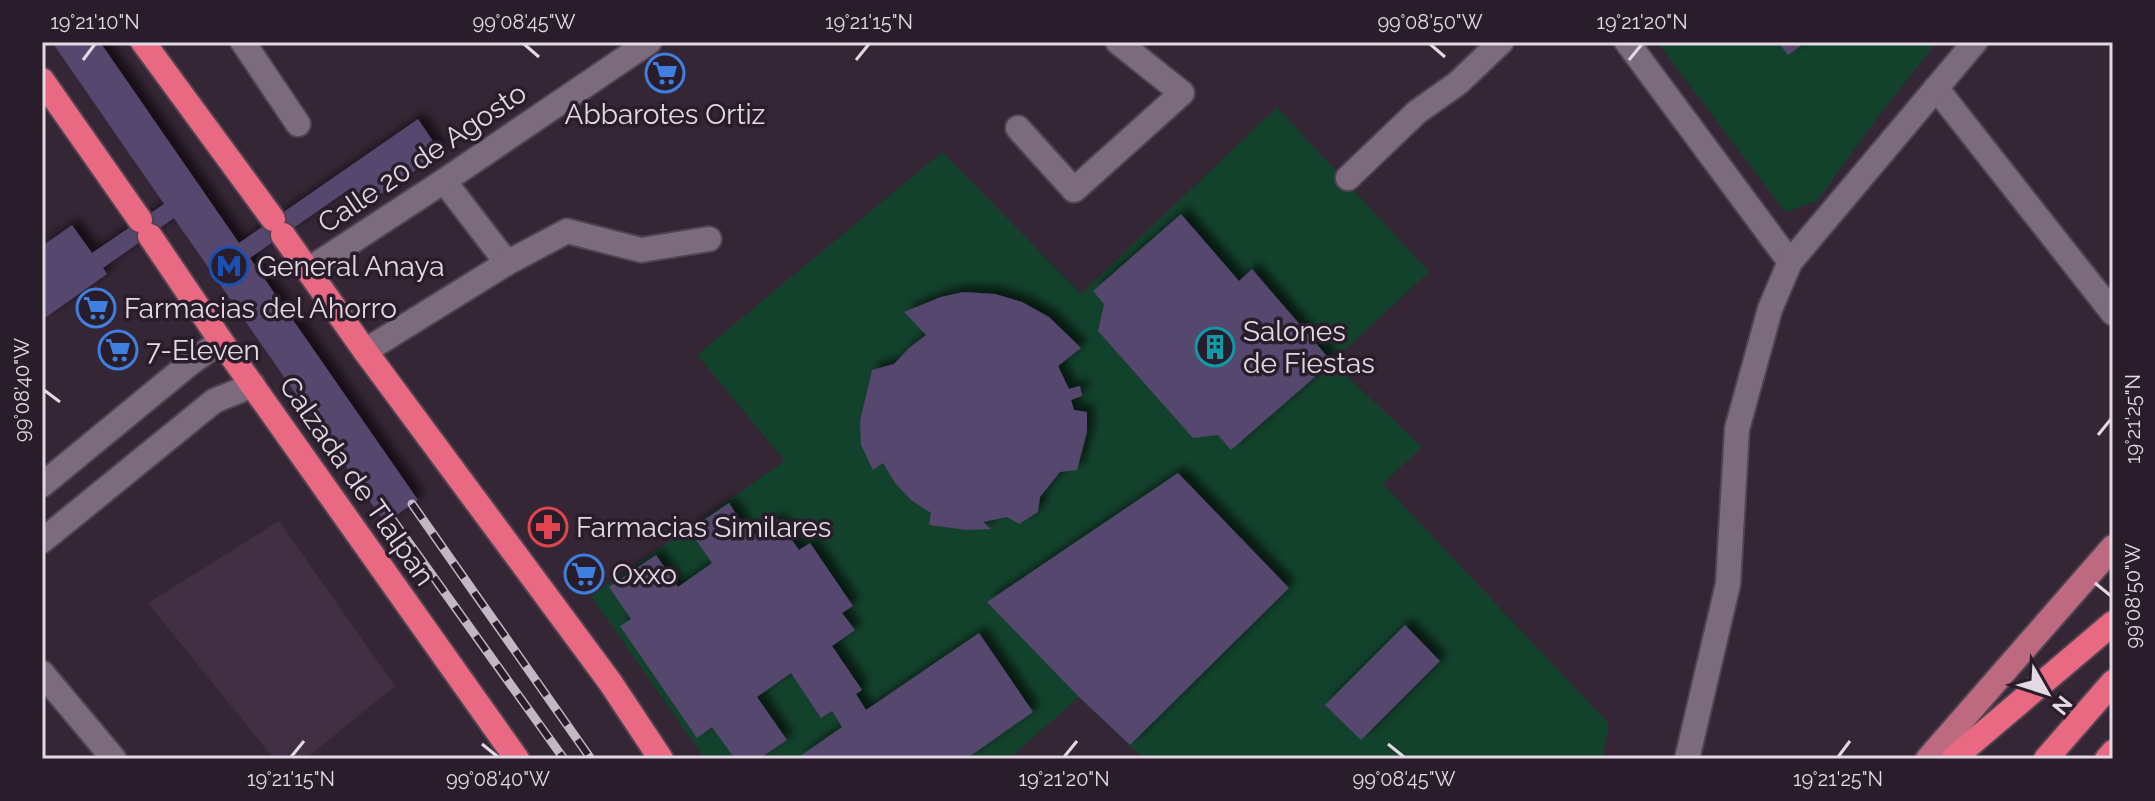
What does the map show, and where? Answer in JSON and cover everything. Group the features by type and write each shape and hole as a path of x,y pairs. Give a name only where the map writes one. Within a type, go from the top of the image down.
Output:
{"highway":[{"path":"143,42 365,351 610,682 661,759"},
{"name":"Calzada de Tlalpan","path":"42,80 221,341 517,759"},
{"path":"1953,759 2113,623"},
{"path":"2046,759 2113,682"},
{"path":"2107,759 2113,752"}],"main road":[{"path":"1928,759 2113,547"}],"street":[{"path":"243,42 298,124"},
{"name":"Calle 20 de Agosto","path":"308,270 649,42"},
{"path":"1018,128 1074,190 1182,93 1118,42"},
{"path":"1348,178 1417,112 1458,83 1501,42"},
{"path":"1627,42 1790,262"},
{"path":"1687,759 1728,584 1737,429 1770,309 1790,262 1975,42"},
{"path":"1936,88 2113,313"},
{"path":"444,181 507,263"},
{"path":"365,351 507,263 567,231 641,250 709,239"},
{"path":"42,485 221,341"},
{"path":"42,541 214,401 253,385"},
{"path":"153,393 182,427"},
{"path":"42,673 114,759"}],"shaded area":[{"path":"279,521 395,686 305,759 274,759 148,603"}],"green space":[{"path":"1657,42 1937,42 1817,201 1785,212"},
{"path":"1277,107 1429,272 1332,362 1422,447 1383,484 1609,724 1602,759 1144,759 1079,697 1009,759 705,759 591,596 785,461 697,355 942,152 1081,294"}],"building":[{"path":"52,42 100,42 239,243 418,119 441,153 363,206 351,188 250,258 418,500 385,523 174,218 103,268 107,274 42,320 42,246 72,225 92,253 164,204"},
{"path":"1778,42 1806,42 1788,55"},
{"name":"Salones de Fiestas","path":"1181,214 1239,281 1252,269 1332,362 1231,450 1218,435 1193,438 1098,331 1104,304 1093,291"},
{"path":"963,292 995,294 1022,302 1049,317 1081,348 1058,366 1069,389 1080,386 1082,396 1071,400 1074,410 1087,412 1087,432 1077,470 1060,472 1040,497 1038,512 1019,524 1007,517 983,522 991,529 967,530 929,525 931,513 911,500 895,483 883,463 873,470 861,445 860,421 872,370 894,364 926,335 904,312"},
{"path":"1178,473 1289,588 1130,745 987,602"},
{"path":"729,503 751,537 777,519 799,550 810,543 853,606 842,613 855,630 832,646 862,690 856,694 866,710 979,633 1033,712 966,759 796,759 842,727 832,711 821,718 791,673 757,697 787,740 759,759 735,759 712,727 697,738 620,626 631,619 609,587 656,555 678,587 712,563 689,530"},
{"path":"1405,625 1440,661 1361,740 1325,705"}],"railway":[{"path":"412,504 591,759"},
{"path":"392,519 564,759"}],"place":[{"name":"Abbarotes Ortiz","path":"665,73"},
{"name":"General Anaya","path":"229,266"},
{"name":"Farmacias del Ahorro","path":"96,308"},
{"name":"Salones de Fiestas","path":"1215,347"},
{"name":"7-Eleven","path":"118,350"},
{"name":"Farmacias Similares","path":"548,527"},
{"name":"Oxxo","path":"584,574"}]}
